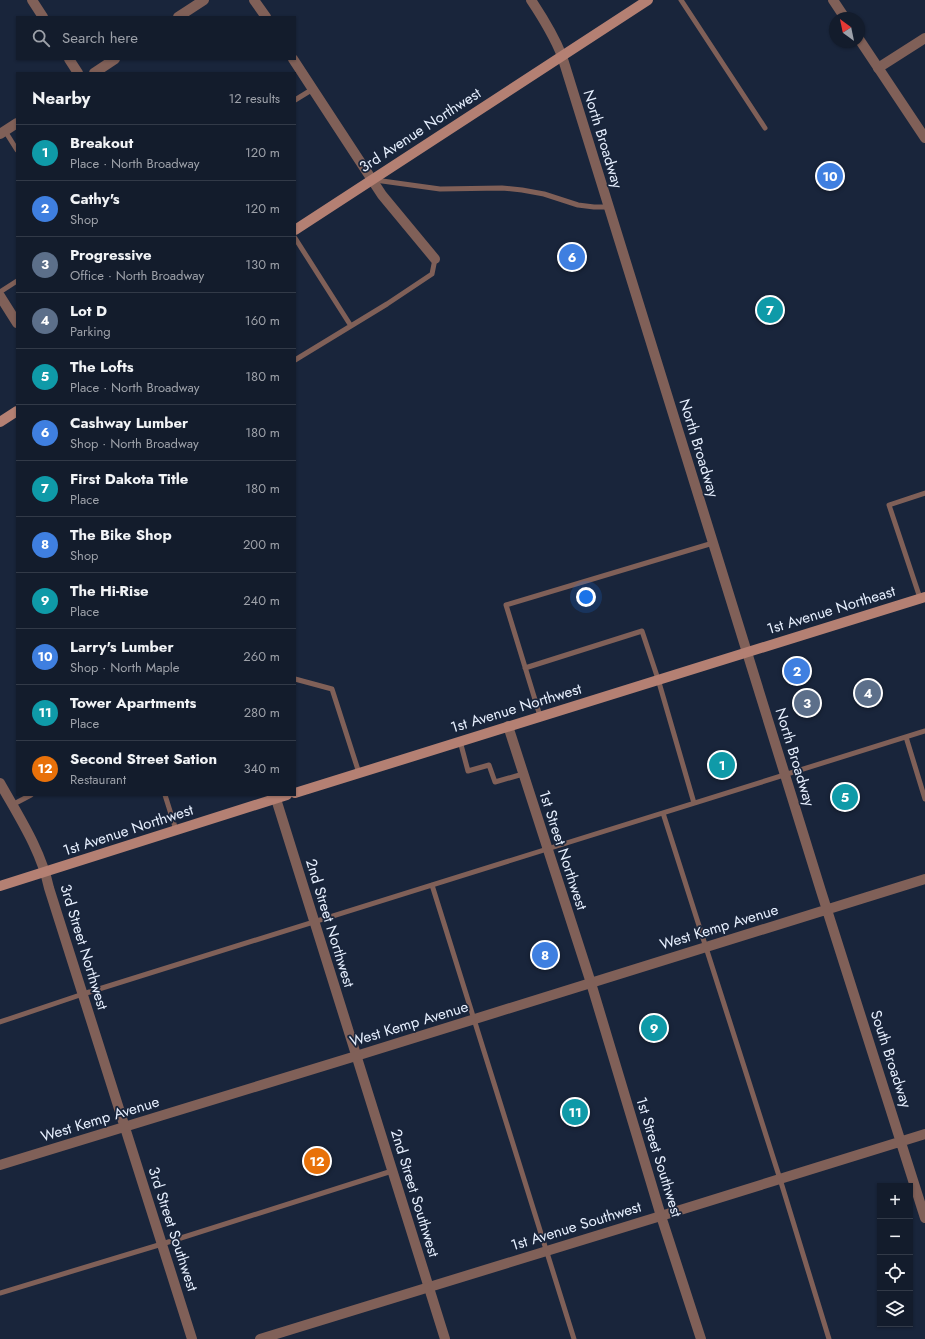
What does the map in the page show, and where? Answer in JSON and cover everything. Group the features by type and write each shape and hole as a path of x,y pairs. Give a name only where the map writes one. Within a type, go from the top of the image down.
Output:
{"main road":[{"name":"3rd Avenue Northwest","path":"296,229 648,0"},
{"path":"0,422 16,412"},
{"name":"1st Avenue Northeast","path":"747,652 922,598"},
{"name":"1st Avenue Northwest","path":"296,792 747,652"},
{"name":"1st Avenue Northwest","path":"0,886 284,796"}],"street":[{"path":"32,0 42,16"},
{"path":"180,16 204,0"},
{"path":"254,0 265,16"},
{"name":"North Broadway","path":"531,0 555,39 562,56 827,910"},
{"path":"833,0 841,12"},
{"path":"878,68 925,38"},
{"path":"865,48 925,138"},
{"path":"70,60 77,72"},
{"path":"96,72 114,60"},
{"path":"294,60 394,211 435,259"},
{"path":"2,133 16,124"},
{"path":"0,296 16,321"},
{"name":"1st Street Northwest","path":"508,726 590,983"},
{"name":"3rd Street Northwest","path":"0,783 38,851 46,872 49,888 125,1128"},
{"name":"2nd Street Northwest","path":"276,799 356,1056"},
{"name":"West Kemp Avenue","path":"0,1165 125,1128 925,879"},
{"name":"South Broadway","path":"827,910 925,1218"},
{"name":"1st Street Southwest","path":"590,983 661,1216 701,1339"},
{"name":"2nd Street Southwest","path":"356,1056 445,1339"},
{"name":"3rd Street Southwest","path":"125,1128 192,1339"},
{"name":"1st Avenue Southwest","path":"260,1339 925,1134"}],"lane":[{"path":"681,0 765,128"},
{"path":"296,99 312,89"},
{"path":"2,133 16,149"},
{"path":"372,180 440,189 502,188 522,190 544,194 578,205 594,208 608,207"},
{"path":"296,240 351,326"},
{"path":"296,359 387,304 432,274 435,259"},
{"path":"0,292 16,282"},
{"path":"922,598 889,505 925,493"},
{"path":"540,716 506,605 713,543"},
{"path":"525,668 642,631 658,679 694,803"},
{"path":"296,679 332,688 359,773"},
{"path":"0,1022 83,994 925,731"},
{"path":"906,737 925,799"},
{"path":"460,741 468,771 490,765 495,782 523,774"},
{"path":"12,805 29,796"},
{"path":"165,796 176,830"},
{"path":"664,813 829,1339"},
{"path":"432,885 574,1339"},
{"path":"0,1293 162,1244 392,1171"}],"place":[{"name":"Larry's Lumber","path":"830,176"},
{"name":"Cashway Lumber","path":"572,257"},
{"name":"First Dakota Title","path":"770,310"},
{"name":"Cathy's","path":"797,671"},
{"name":"Lot D","path":"868,693"},
{"name":"Progressive","path":"807,703"},
{"name":"Breakout","path":"722,765"},
{"name":"The Lofts","path":"845,797"},
{"name":"The Bike Shop","path":"545,955"},
{"name":"The Hi-Rise","path":"654,1028"},
{"name":"Tower Apartments","path":"575,1112"},
{"name":"Second Street Sation","path":"317,1161"}]}
